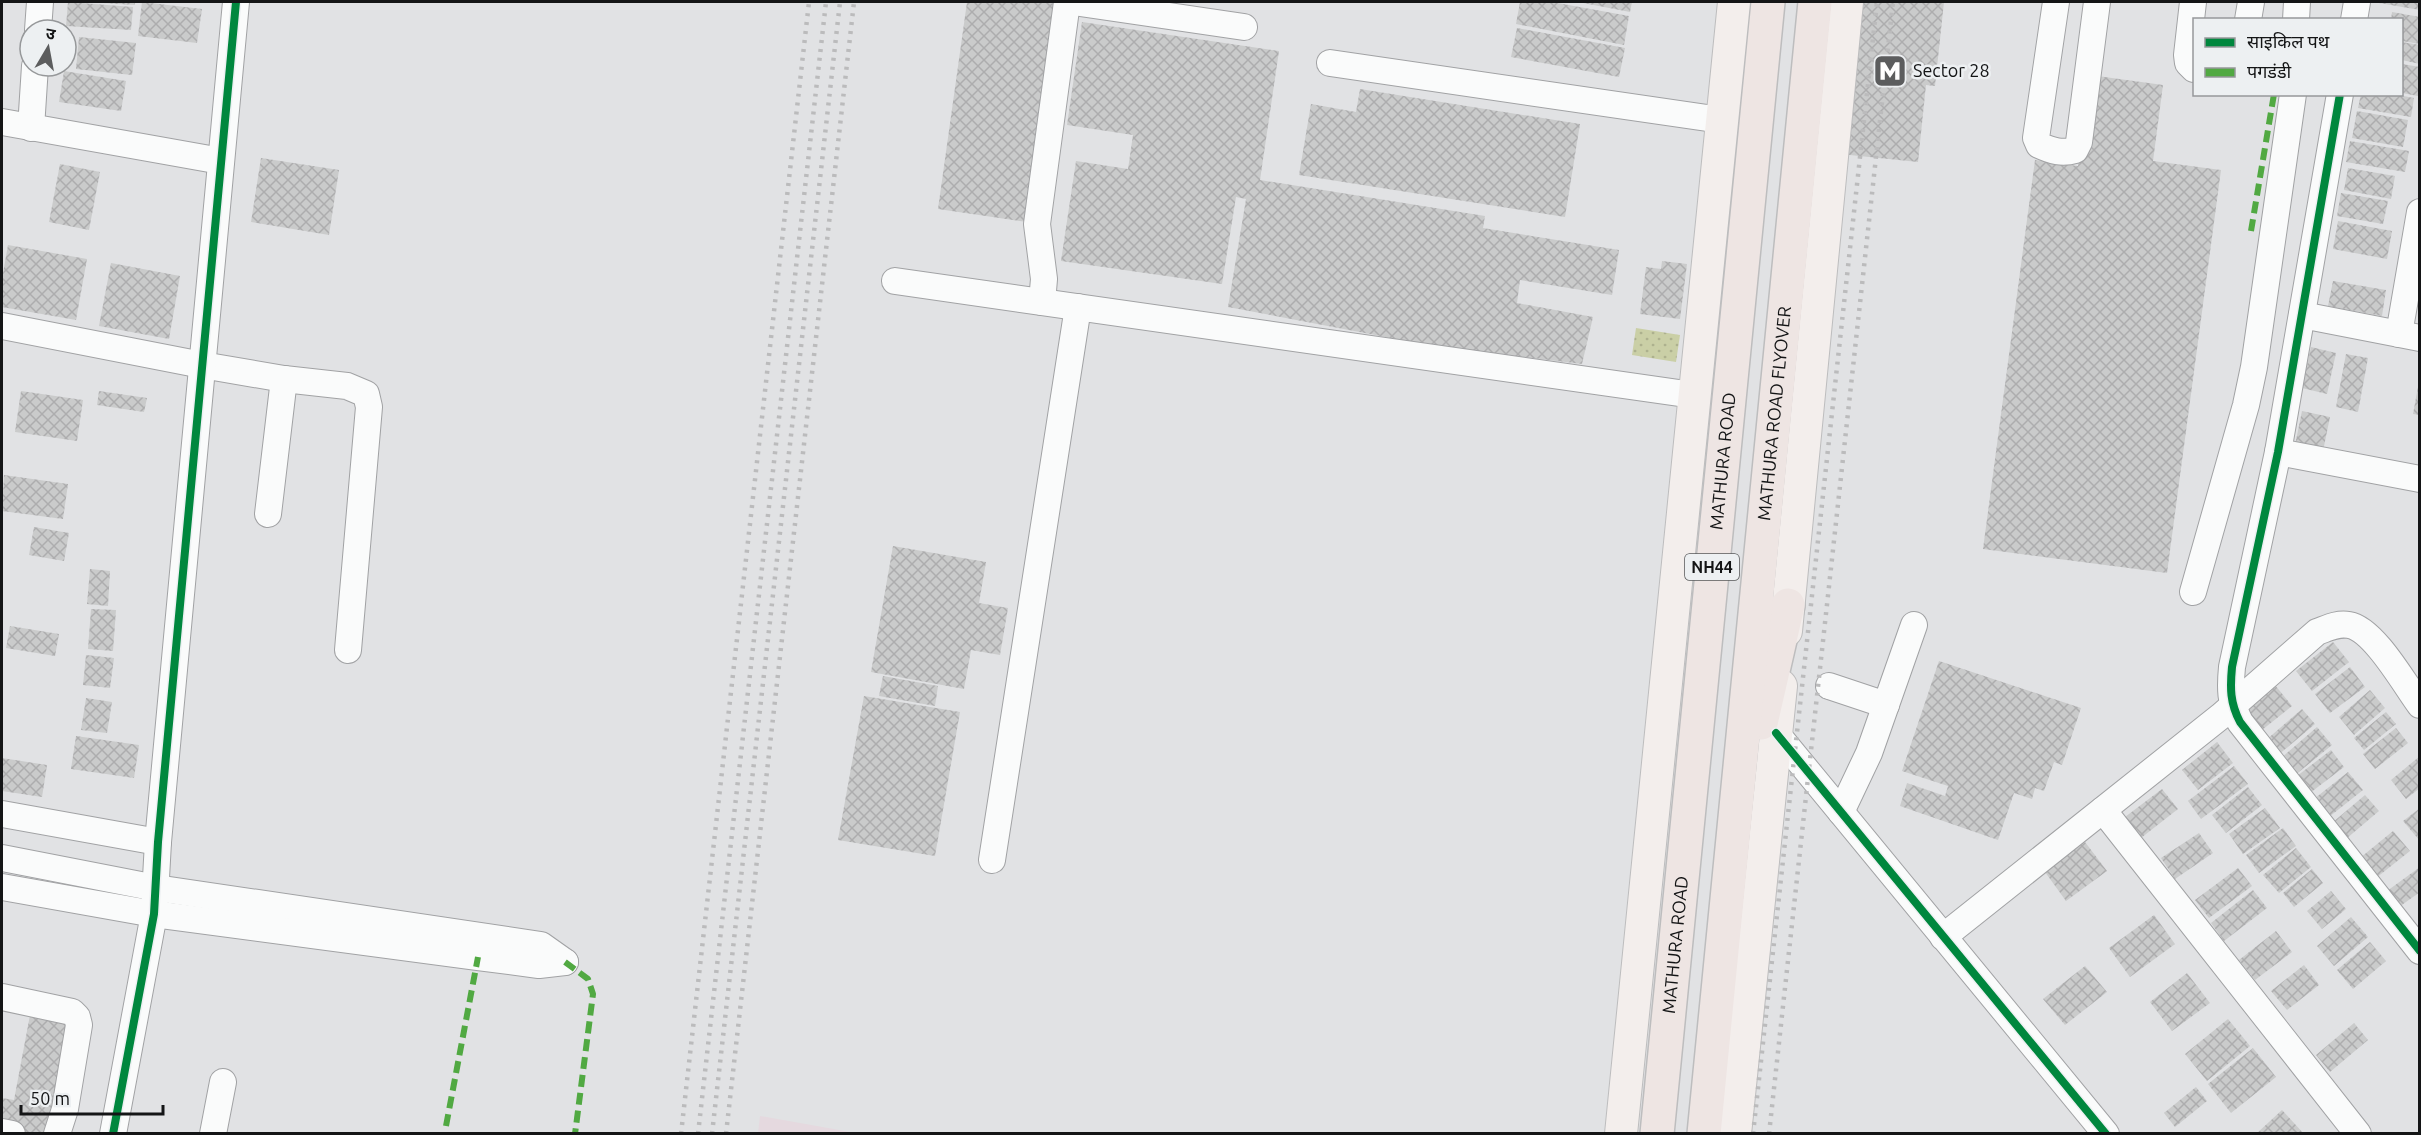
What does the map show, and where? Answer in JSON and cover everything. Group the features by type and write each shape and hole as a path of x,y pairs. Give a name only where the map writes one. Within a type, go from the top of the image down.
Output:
{"highway":[{"name":"MATHURA ROAD","path":"1657,1134 1767,2"},
{"name":"MATHURA ROAD FLYOVER","path":"1734,826 1815,2"},
{"path":"1734,826 1788,605"},
{"name":"NH44","path":"1704,1134 1734,826"}],"main road":[{"path":"1621,1134 1734,2"},
{"path":"1735,1134 1847,2"}],"street":[{"path":"39,18 40,2"},
{"path":"113,1134 154,914 158,842 236,2"},
{"path":"1042,302 1044,279 1037,224 1067,2"},
{"path":"1073,2 1244,27"},
{"path":"2056,2 2036,138 2039,145 2066,153 2075,150 2079,142 2097,2"},
{"path":"2193,2 2187,55 2188,63 2193,68"},
{"path":"2248,18 2251,2"},
{"path":"2296,18 2297,2"},
{"path":"2354,18 2357,2"},
{"path":"1330,63 1722,120"},
{"path":"31,128 34,78"},
{"path":"2193,592 2246,405 2254,367 2293,96"},
{"path":"2340,96 2278,452 2232,667 2230,687 2232,706 2240,722 2420,951"},
{"path":"2,122 221,161"},
{"path":"2302,315 2409,336 2420,212"},
{"path":"895,281 1693,395"},
{"path":"992,860 1078,307"},
{"path":"2,326 202,365 284,379 347,386 366,394 369,407 348,650"},
{"path":"268,514 284,379"},
{"path":"2278,452 2420,479"},
{"path":"1841,812 1869,753 1914,625"},
{"path":"1943,937 2232,706 2317,632 2334,625 2350,625 2364,632 2381,651 2420,705"},
{"path":"1828,686 1886,705"},
{"path":"1776,733 2102,1131"},
{"path":"2103,810 2358,1134"},
{"path":"2,814 158,842"},
{"path":"2,858 156,888 541,945 565,962 539,965 154,914 2,887"},
{"path":"2,997 72,1012 77,1017 79,1025 65,1109 57,1134"},
{"path":"213,1134 224,1082"},
{"path":"2,1132 12,1134"}],"shaded area":[{"path":"760,1116 856,1133 758,1133"}],"green space":[{"path":"1636,328 1680,335 1676,362 1632,355"}],"building":[{"path":"68,2 133,7 131,30 78,27 78,18 67,18"},
{"path":"135,2 135,5 103,3"},
{"path":"142,2 202,9 197,43 138,36"},
{"path":"967,2 1058,4 1027,222 938,209"},
{"path":"1520,2 1552,2 1629,16 1624,45 1516,24"},
{"path":"1578,2 1632,2 1630,12"},
{"name":"Sector 28","path":"1841,2 1944,2 1935,86 1926,85 1918,162 1840,154"},
{"path":"2420,2 2420,10 2379,3"},
{"path":"2392,12 2420,17 2420,44 2403,41 2403,18 2391,18"},
{"path":"1082,22 1279,51 1260,180 1485,216 1483,228 1619,250 1612,295 1520,280 1517,303 1593,317 1582,364 1433,346 1228,307 1246,199 1236,197 1222,284 1061,261 1076,161 1128,169 1133,135 1067,125"},
{"path":"1517,28 1625,48 1619,77 1511,57"},
{"path":"79,37 136,43 132,75 78,69"},
{"path":"2403,42 2420,45 2420,64 2403,60"},
{"path":"2403,64 2420,67 2418,96 2403,93"},
{"path":"78,73 126,81 121,111 59,102 63,78 78,78"},
{"path":"2090,75 2163,85 2153,161 2221,170 2167,573 1983,549 2035,160 2078,166"},
{"path":"1360,89 1580,124 1565,217 1299,175 1311,104 1356,112"},
{"path":"2361,96 2414,98 2411,117 2358,108"},
{"path":"2357,111 2408,120 2403,147 2352,138"},
{"path":"2350,141 2409,151 2405,172 2346,162"},
{"path":"261,158 339,170 329,235 251,222"},
{"path":"60,164 100,172 89,230 49,222"},
{"path":"2348,168 2395,176 2391,199 2344,190"},
{"path":"2341,193 2388,201 2383,224 2337,216"},
{"path":"2338,221 2392,231 2387,259 2333,249"},
{"path":"8,245 87,259 76,320 2,307 2,279"},
{"path":"1662,261 1687,264 1680,319 1640,314 1646,267 1661,269"},
{"path":"111,263 180,276 169,339 99,326"},
{"path":"2333,281 2386,290 2382,316 2328,306"},
{"path":"2311,347 2336,353 2327,394 2302,388"},
{"path":"2346,354 2368,358 2358,412 2336,407"},
{"path":"2418,387 2420,387 2420,415 2413,414"},
{"path":"21,391 83,400 77,441 15,432"},
{"path":"99,391 147,398 144,412 97,405"},
{"path":"2302,411 2330,417 2323,451 2295,445"},
{"path":"4,475 68,484 63,519 2,511"},
{"path":"34,527 69,533 64,561 29,555"},
{"path":"893,546 986,562 979,603 1008,608 1000,655 971,650 964,689 871,672"},
{"path":"90,569 110,571 108,606 87,604"},
{"path":"91,609 116,610 113,651 88,649"},
{"path":"10,626 59,634 55,656 6,648"},
{"path":"2333,642 2349,662 2312,691 2296,671"},
{"path":"86,655 114,658 110,688 83,685"},
{"path":"1939,661 2081,708 2062,765 2054,762 2044,791 2035,788 2032,799 2014,793 1998,840 1900,806 1907,783 1945,796 1948,786 1902,771"},
{"path":"2350,667 2365,687 2330,713 2315,694"},
{"path":"883,676 938,686 935,706 879,696"},
{"path":"2275,685 2292,706 2257,734 2240,713"},
{"path":"2370,690 2385,708 2354,735 2339,717"},
{"path":"864,696 960,712 935,856 838,840"},
{"path":"86,698 112,702 107,733 81,730"},
{"path":"2302,709 2315,724 2277,756 2265,741"},
{"path":"2386,712 2396,724 2364,750 2354,738"},
{"path":"2317,727 2332,745 2294,776 2280,759"},
{"path":"2396,728 2408,743 2375,769 2363,754"},
{"path":"76,736 139,745 134,778 71,769"},
{"path":"2217,742 2233,763 2198,790 2182,770"},
{"path":"2331,750 2344,767 2310,793 2297,776"},
{"path":"2420,756 2420,788 2406,799 2391,780"},
{"path":"2,758 47,765 42,797 2,791"},
{"path":"2234,766 2248,784 2201,819 2188,801"},
{"path":"2348,772 2363,790 2329,817 2314,799"},
{"path":"2248,787 2262,805 2226,833 2212,815"},
{"path":"2162,789 2178,809 2141,838 2125,817"},
{"path":"2365,795 2379,811 2346,839 2332,823"},
{"path":"2265,808 2280,828 2243,854 2229,834"},
{"path":"2420,808 2420,841 2403,821"},
{"path":"2283,828 2296,846 2259,873 2246,855"},
{"path":"2393,831 2410,851 2376,878 2360,858"},
{"path":"2199,833 2213,853 2175,879 2161,858"},
{"path":"2085,842 2107,871 2066,901 2045,872"},
{"path":"2296,848 2311,867 2279,893 2263,875"},
{"path":"2420,867 2420,892 2399,907 2387,891"},
{"path":"2238,868 2252,886 2209,918 2195,900"},
{"path":"2312,869 2323,883 2294,907 2283,893"},
{"path":"2253,890 2267,908 2224,941 2211,923"},
{"path":"2331,891 2346,909 2322,929 2307,911"},
{"path":"2154,915 2175,944 2130,977 2109,948"},
{"path":"2351,917 2368,937 2334,966 2317,946"},
{"path":"2276,931 2292,952 2255,980 2239,960"},
{"path":"2370,942 2386,961 2353,989 2337,970"},
{"path":"2304,965 2319,985 2287,1010 2271,991"},
{"path":"2085,966 2107,992 2065,1025 2043,999"},
{"path":"2187,973 2210,1003 2172,1031 2150,1002"},
{"path":"30,1015 75,1024 54,1134 34,1134 2,1127 2,1098 14,1100"},
{"path":"2228,1019 2250,1046 2207,1081 2185,1054"},
{"path":"2354,1023 2368,1040 2330,1072 2316,1055"},
{"path":"2253,1048 2276,1077 2231,1113 2208,1084"},
{"path":"2196,1087 2207,1101 2175,1127 2164,1113"},
{"path":"2282,1110 2304,1134 2256,1134"}],"railway":[{"path":"681,1134 809,2"},
{"path":"698,1134 826,2"},
{"path":"712,1134 840,2"},
{"path":"726,1134 854,2"},
{"path":"1753,1134 1877,2"},
{"path":"1769,1134 1893,2"}],"marked path":[{"path":"2251,231 2274,96"},
{"path":"446,1126 478,957"},
{"path":"565,962 588,979 593,994 575,1134"}],"cycle path":[{"path":"113,1134 154,914 158,842 236,2"},
{"path":"2340,96 2278,452 2232,667 2232,695 2240,722 2420,951"},
{"path":"1776,733 2106,1134"}],"place":[{"name":"Sector 28","path":"1890,71"}]}
